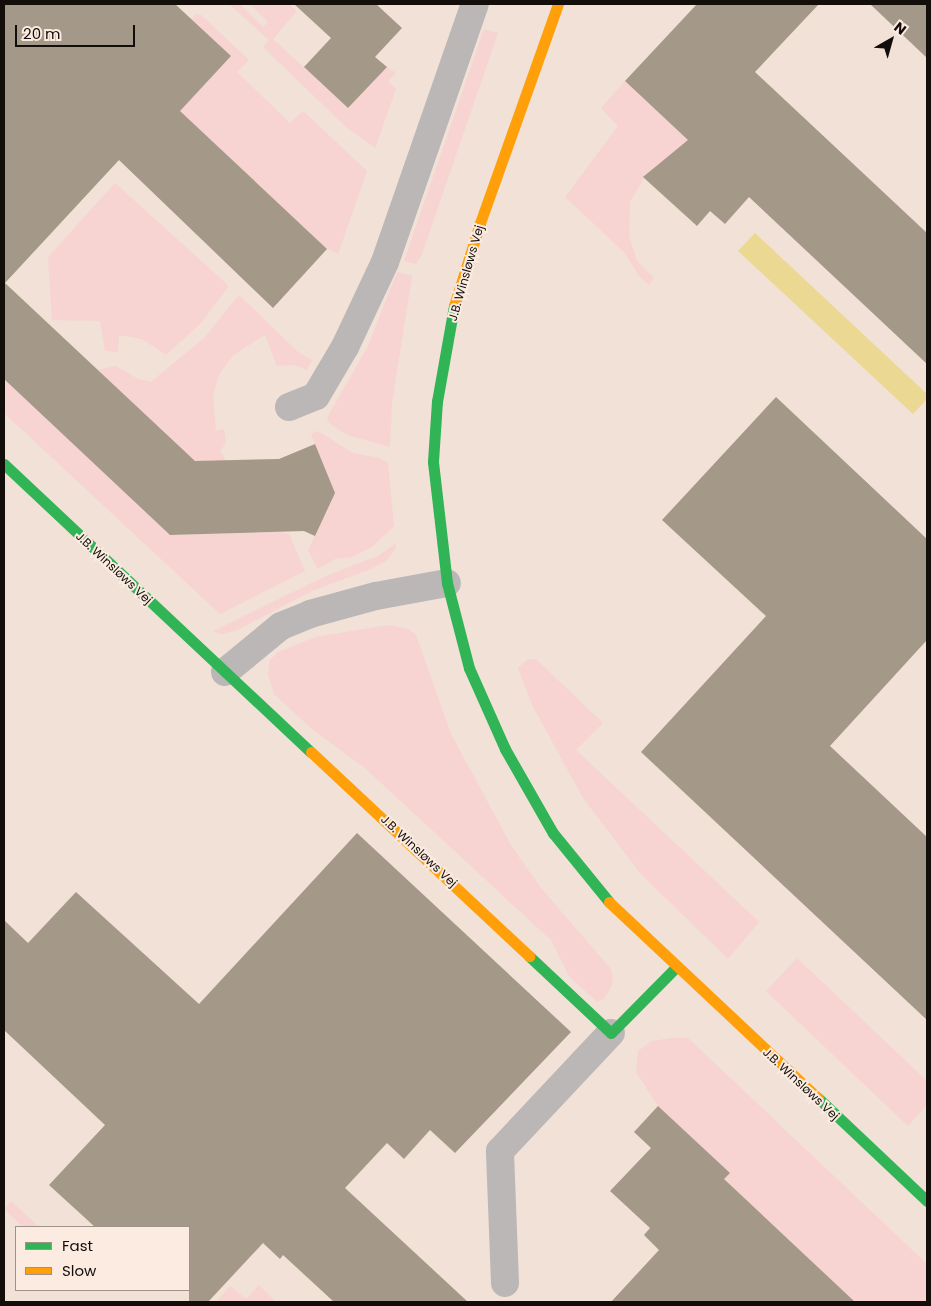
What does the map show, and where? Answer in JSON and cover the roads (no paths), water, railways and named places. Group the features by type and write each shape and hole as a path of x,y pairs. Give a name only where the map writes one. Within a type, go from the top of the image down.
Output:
{"street":[{"path":"289,407 316,396 345,347 386,262 475,4"},
{"name":"J.B. Winsløws Vej","path":"558,4 480,222 453,310 437,401 433,462 448,583 469,668 505,749 553,833 613,906 927,1201"},
{"name":"J.B. Winsløws Vej","path":"4,464 611,1032"},
{"path":"225,672 268,635 310,614 376,596 448,583"},
{"path":"505,1283 500,1152 611,1032 676,967"}]}
